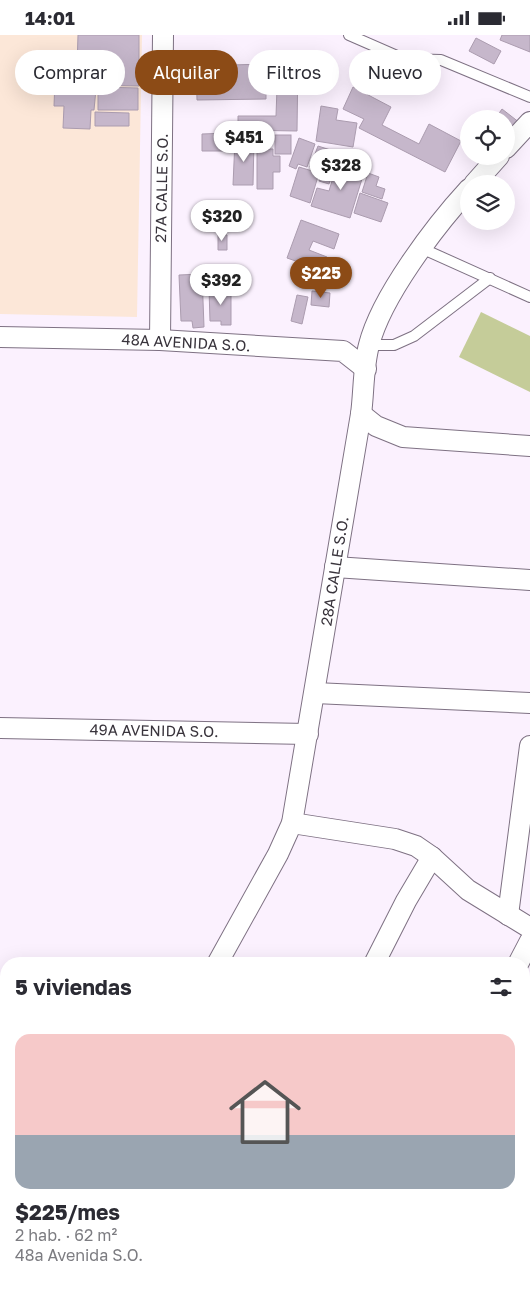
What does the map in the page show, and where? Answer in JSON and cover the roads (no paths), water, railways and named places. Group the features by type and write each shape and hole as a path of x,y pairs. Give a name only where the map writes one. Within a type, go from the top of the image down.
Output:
{"street":[{"name":"27A CALLE S.O.","path":"160,340 163,35"},
{"path":"515,138 530,122"},
{"path":"482,175 491,165"},
{"name":"28A CALLE S.O.","path":"220,957 278,854 292,823 361,414 369,345 385,305 421,248 460,200"},
{"name":"48A AVENIDA S.O.","path":"0,337 160,340 343,351 366,369"},
{"path":"361,414 376,426 403,437 530,446"},
{"path":"335,567 530,580"},
{"path":"315,693 530,703"},
{"name":"49A AVENIDA S.O.","path":"0,728 308,734"},
{"path":"508,915 524,837 530,746"},
{"path":"292,823 395,839 416,846 432,857 468,890 530,928"},
{"path":"378,957 406,901 432,857"},
{"path":"522,957 530,941"}],"lane":[{"path":"349,35 404,59 441,60 530,97"},
{"path":"421,248 490,277 530,297"},
{"path":"369,345 394,345 414,336 490,277"}]}
